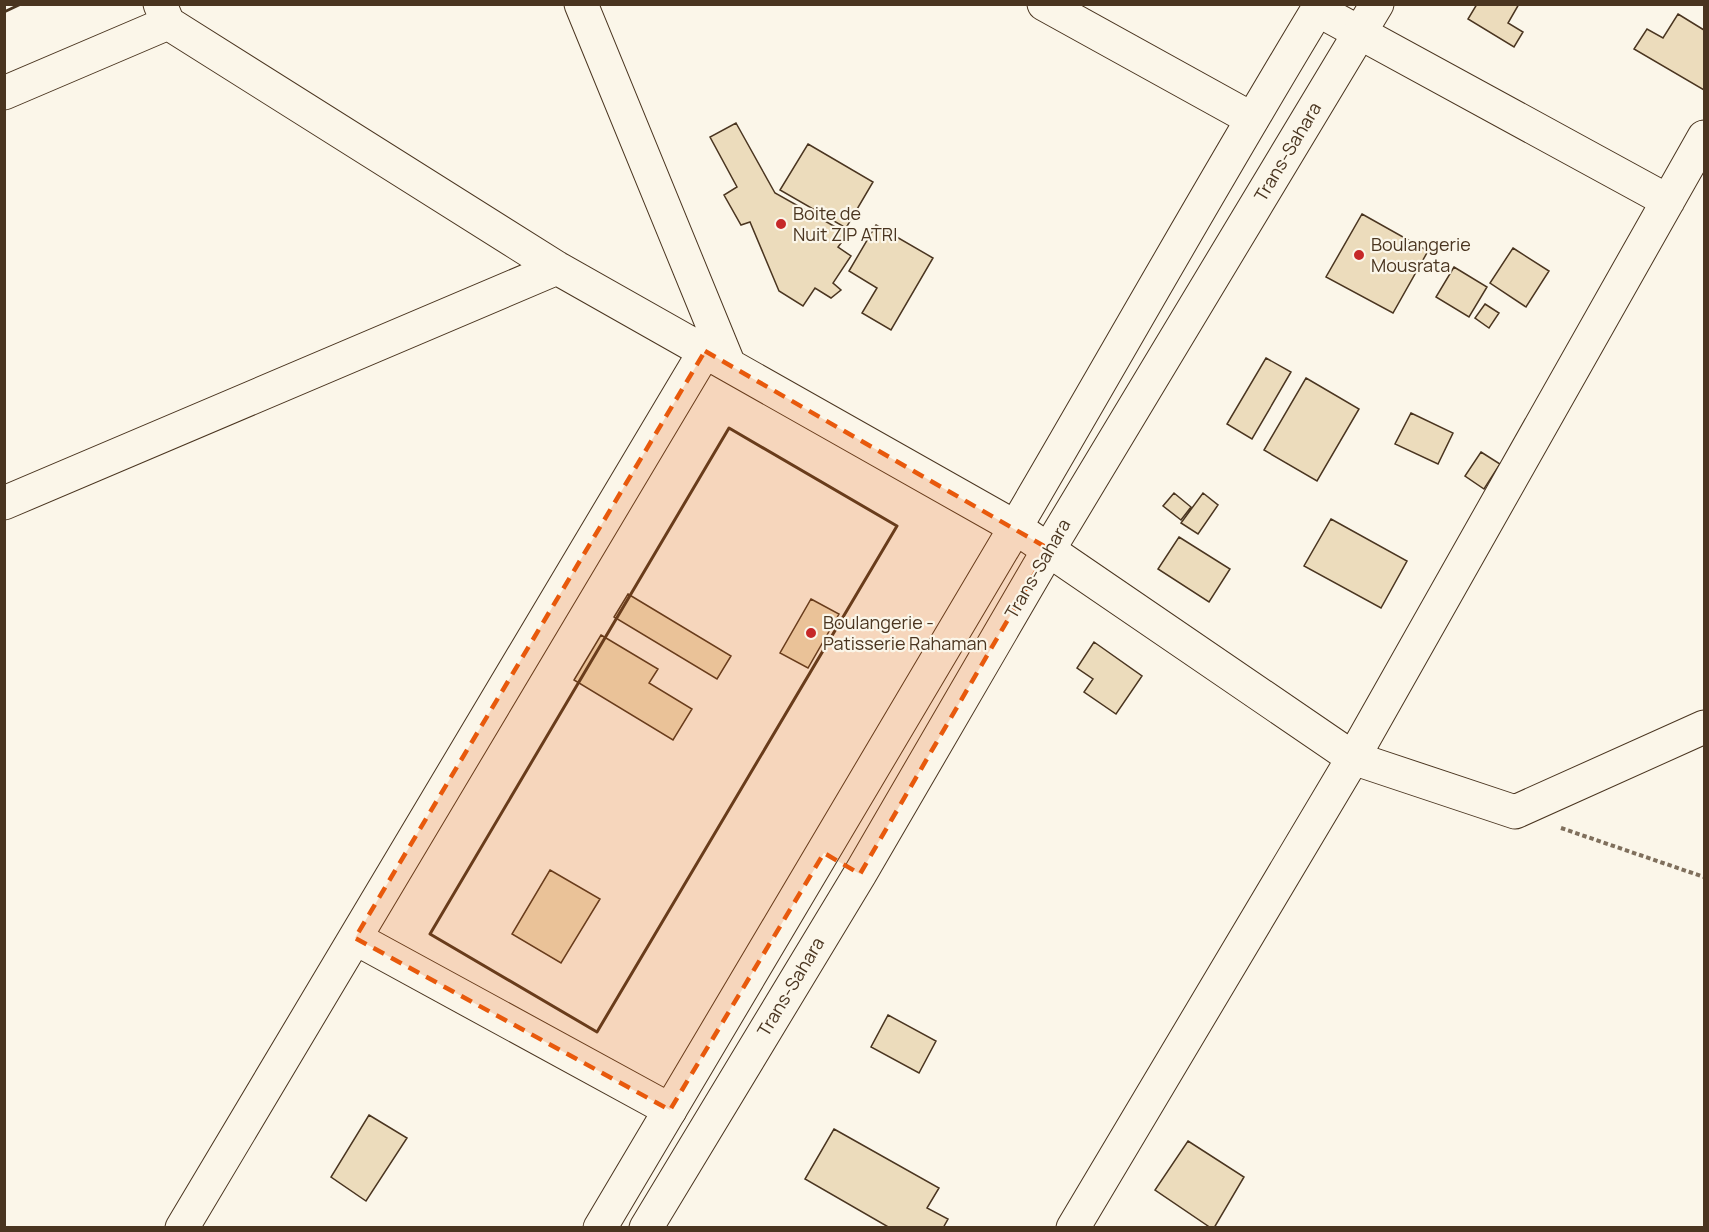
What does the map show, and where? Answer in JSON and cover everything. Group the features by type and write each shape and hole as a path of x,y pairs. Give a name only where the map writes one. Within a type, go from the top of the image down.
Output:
{"street":[{"path":"581,4 717,358"},
{"path":"1044,4 1252,118"},
{"name":"Trans-Sahara","path":"646,1227 860,874 1048,549 1377,4"},
{"path":"600,1227 824,853 1016,527 1252,118 1320,7 1361,32 1668,201"},
{"path":"4,93 164,14 557,268 1016,527 1353,758 1515,812 1704,727"},
{"path":"1073,1227 1353,758 1704,137"},
{"path":"4,503 557,268"},
{"path":"182,1227 355,938 717,358"},
{"path":"824,853 860,874"},
{"path":"355,938 670,1110"},
{"path":"635,1168 669,1189"}],"path":[{"path":"1515,812 1704,877"}],"highlighted area":[{"path":"705,351 1049,549 860,874 824,853 670,1110 355,938"}],"building":[{"path":"1477,4 1519,4 1508,23 1523,32 1514,47 1468,19"},
{"path":"1678,14 1704,30 1704,90 1634,49 1647,29 1663,38"},
{"path":"736,123 775,193 848,234 838,247 851,256 833,283 841,290 831,298 815,288 803,306 779,291 750,222 741,225 724,195 737,187 710,137"},
{"path":"808,144 873,182 846,228 780,190"},
{"path":"1362,214 1428,251 1393,313 1326,277"},
{"path":"876,225 933,258 891,330 862,313 877,288 849,271"},
{"path":"1513,248 1549,271 1526,307 1490,283"},
{"path":"1454,267 1487,287 1469,317 1436,297"},
{"path":"1485,304 1499,313 1489,328 1475,318"},
{"path":"1266,358 1291,372 1252,439 1227,424"},
{"path":"1306,378 1359,409 1317,481 1264,450"},
{"path":"1411,413 1453,433 1438,464 1395,444"},
{"path":"1481,452 1500,464 1484,489 1465,476"},
{"path":"1174,493 1191,507 1181,520 1163,506"},
{"path":"1203,493 1218,505 1198,534 1181,523"},
{"path":"1331,519 1407,561 1381,608 1304,566"},
{"path":"1179,537 1230,569 1209,602 1158,569"},
{"path":"628,594 731,656 717,679 614,617"},
{"path":"811,599 839,614 808,668 780,653"},
{"path":"601,635 658,669 649,683 692,709 673,740 574,680"},
{"path":"1094,642 1142,676 1116,714 1084,692 1093,679 1077,668"},
{"path":"550,870 600,899 561,963 512,934"},
{"path":"888,1015 936,1041 919,1073 871,1047"},
{"path":"369,1115 407,1138 366,1201 331,1177"},
{"path":"834,1129 939,1188 927,1208 948,1219 943,1228 890,1228 805,1179"},
{"path":"1188,1141 1244,1177 1214,1228 1155,1190"}],"wall":[{"path":"4,12 21,4"},
{"path":"729,428 897,526 597,1032 430,934 729,428"}],"place":[{"name":"Boite de Nuit ZIP ATRI","path":"781,224"},
{"name":"Boulangerie Mousrata","path":"1359,255"},
{"name":"Boulangerie - Patisserie Rahaman","path":"811,633"}]}
